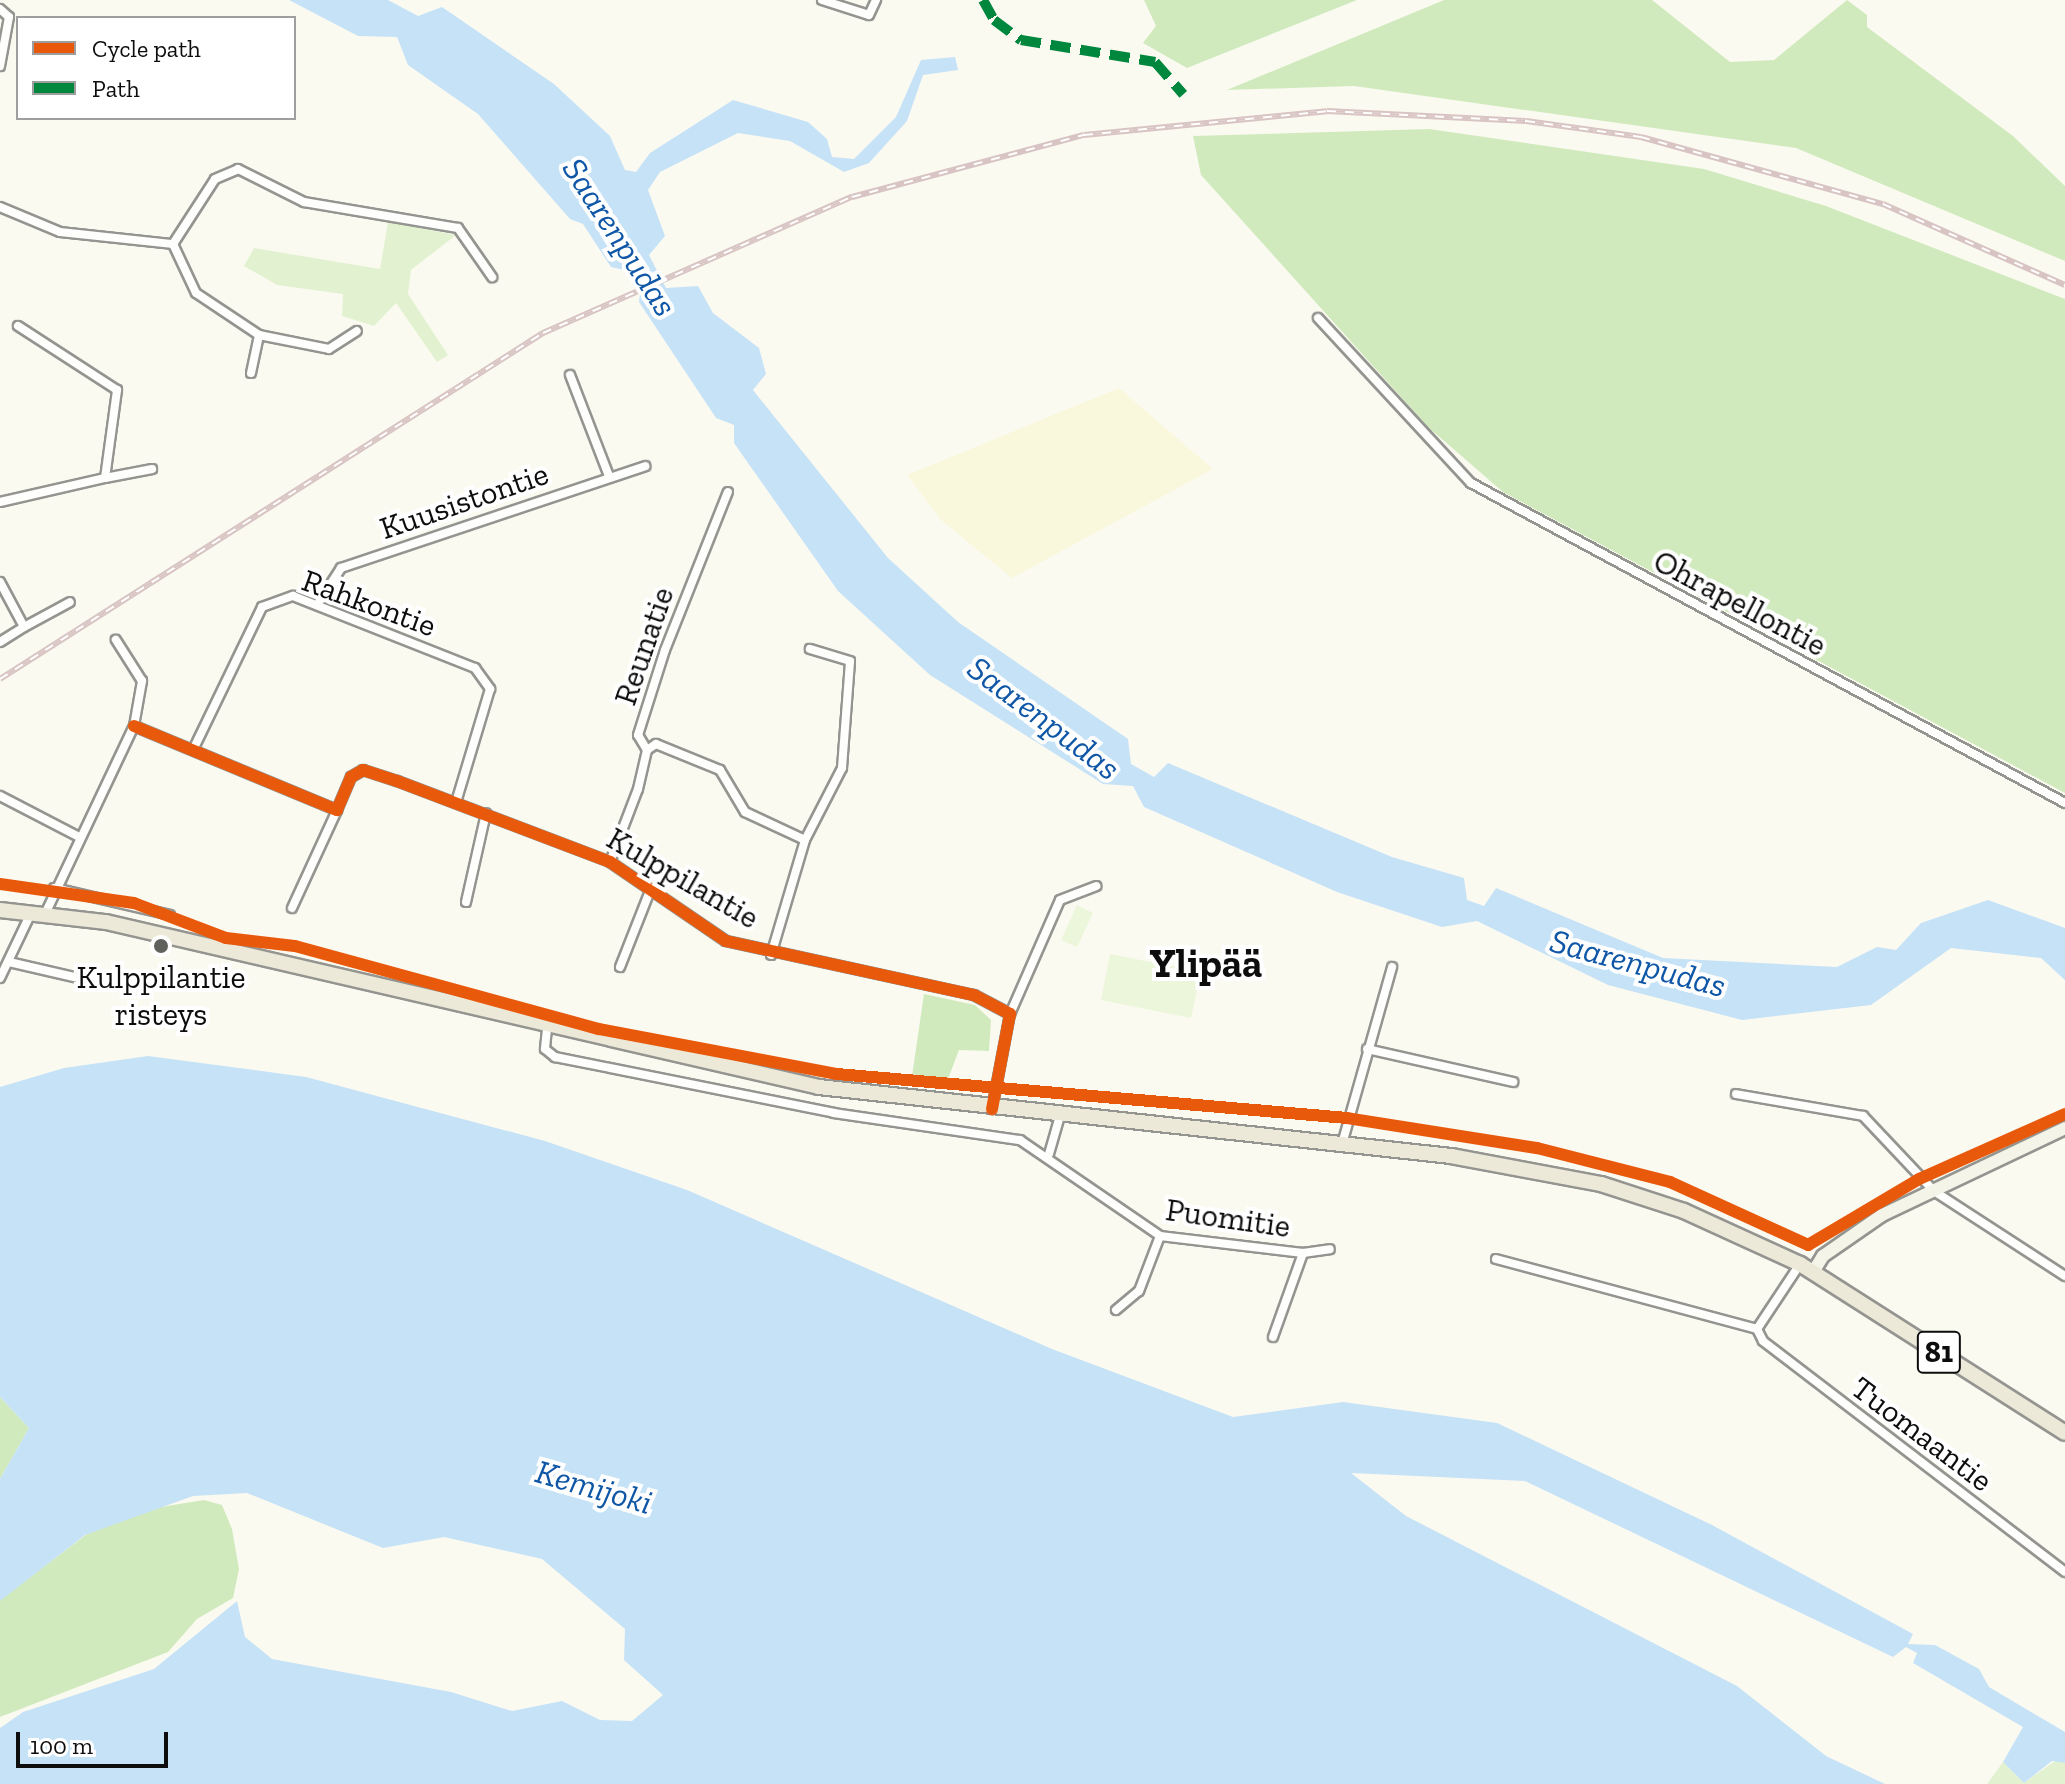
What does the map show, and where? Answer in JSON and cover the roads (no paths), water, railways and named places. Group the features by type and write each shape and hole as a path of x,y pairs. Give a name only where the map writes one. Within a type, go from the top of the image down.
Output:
{"main road":[{"name":"81","path":"0,910 39,912 792,1083 992,1109 1487,1160 1601,1184 1684,1211 1807,1268 2065,1433"},
{"path":"1807,1268 1882,1215 2065,1128"}],"street":[{"path":"822,0 869,15 876,0"},
{"path":"0,9 9,17 0,66"},
{"path":"173,244 215,179 238,169 304,202 458,228 492,277"},
{"path":"0,207 60,232 173,244"},
{"path":"173,244 196,293 259,335 329,349 357,331"},
{"name":"Ohrapellontie","path":"1318,318 1408,421 1471,483 2065,803"},
{"path":"18,326 112,382 105,478"},
{"path":"251,373 259,335"},
{"path":"570,375 609,476"},
{"name":"Kuusistontie","path":"317,605 341,568 645,466"},
{"path":"0,502 152,469"},
{"name":"Reunatie","path":"610,862 647,750 638,735 665,650 728,492"},
{"path":"0,582 24,627"},
{"name":"Rahkontie","path":"193,750 262,607 278,596 317,605 475,668 490,689 456,802"},
{"path":"0,642 70,602"},
{"path":"0,978 54,888 134,726 142,681 116,640"},
{"path":"771,955 805,840 842,768 850,661 810,649"},
{"path":"134,726 337,810"},
{"path":"647,750 656,744 720,770 745,812 805,840"},
{"name":"Kulppilantie","path":"292,908 351,777 363,770 486,813 610,862 726,941 771,955 962,990 1010,1014"},
{"path":"0,796 79,837"},
{"path":"466,902 486,813"},
{"path":"992,1109 1010,1014 1060,900 1096,886"},
{"path":"54,888 170,915"},
{"path":"620,967 650,891"},
{"path":"9,962 87,980"},
{"path":"1342,1144 1392,967"},
{"name":"Puomitie","path":"547,1029 545,1049 555,1057 834,1113 1004,1136 1049,1154 1160,1236 1303,1253 1330,1249"},
{"path":"1367,1049 1513,1082"},
{"path":"1736,1094 1863,1116 1934,1191 2065,1276"},
{"path":"1049,1154 1060,1116"},
{"path":"1116,1310 1139,1291 1160,1236"},
{"path":"1273,1337 1303,1253"},
{"path":"1496,1259 1757,1329 1807,1268"},
{"name":"Tuomaantie","path":"1757,1329 1775,1351 2065,1572"}],"water":[{"name":"Saarenpudas","path":"289,0 388,0 418,16 442,7 554,84 610,136 625,170 636,172 650,153 733,100 808,122 827,139 832,157 854,159 896,117 921,60 955,57 958,70 923,75 907,121 869,163 844,172 790,141 738,133 660,172 648,190 665,236 649,255 666,288 698,286 713,313 759,348 766,374 753,390 888,558 958,622 1128,739 1131,764 1154,777 1168,763 1392,857 1464,878 1467,900 1484,906 1496,888 1663,958 1837,967 1877,947 1896,950 1921,923 1988,900 2065,928 2065,980 2041,958 1951,948 1871,1005 1742,1020 1608,985 1477,921 1442,927 1337,892 1144,807 1133,786 1103,784 930,675 838,591 734,443 734,425 716,418 639,302 641,285 629,271 611,267 583,224 570,219 478,114 408,65 397,37 358,36"},
{"name":"Kemijoki","path":"148,1056 306,1077 545,1141 687,1190 1052,1349 1233,1417 1343,1402 1497,1423 1712,1525 1913,1634 1908,1644 1935,1645 1979,1669 1989,1687 2065,1732 2065,1763 2052,1761 2024,1783 2003,1762 2023,1727 1913,1663 1917,1653 1906,1647 1893,1657 1525,1481 1351,1473 1406,1516 1737,1686 1826,1756 1885,1784 0,1784 0,1728 23,1712 154,1669 237,1601 245,1637 272,1659 451,1692 512,1711 562,1701 600,1720 632,1721 663,1695 624,1660 625,1629 542,1559 444,1537 383,1548 247,1493 193,1496 85,1535 0,1601 0,1479 29,1428 0,1397 0,1087 64,1068"}],"railway":[{"path":"0,679 543,333 852,197 1084,135 1327,111 1526,121 1641,137 1883,204 2065,285"}],"place":[{"name":"Kulppilantie risteys","path":"161,946"}],"district":[{"name":"Ylipää","path":"1206,963"}]}
